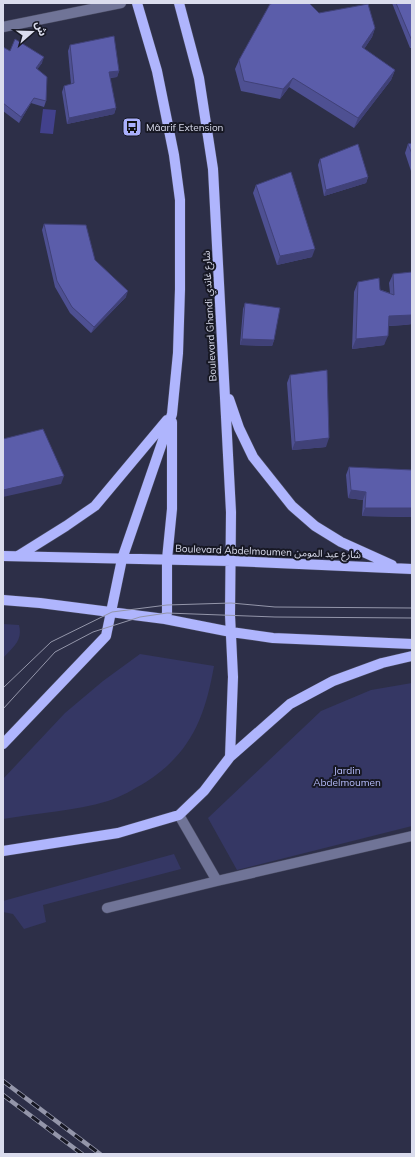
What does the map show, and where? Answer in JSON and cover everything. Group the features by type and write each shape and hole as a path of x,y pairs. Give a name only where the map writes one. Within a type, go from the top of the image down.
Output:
{"main road":[{"path":"137,3 157,71 174,155 180,200 178,353 172,414 172,509 166,559 167,613 165,619"},
{"name":"Boulevard Ghandi شارع غاندي","path":"179,3 199,78 213,169 231,512 233,677 230,757"},
{"path":"225,385 239,428 253,457 292,506 315,526 341,542 395,567"},
{"path":"18,556 95,506 172,414"},
{"path":"3,744 106,636 122,559 172,414"},
{"name":"Boulevard Abdelmoumen شارع عبد المومن","path":"3,556 232,561 395,567 412,569"},
{"path":"3,600 40,603 165,619 273,638 412,644"},
{"path":"3,851 118,833 179,815 204,791 230,757 290,704 333,681 382,663 412,656"}],"street":[{"path":"3,27 121,3"},
{"path":"179,815 217,881"},
{"path":"107,908 412,836"}],"green space":[{"path":"3,624 19,625 20,635 14,647 3,658"},
{"path":"140,654 214,666 206,702 194,732 185,746 161,771 146,782 113,799 56,812 3,819 3,779 65,713 103,681"},
{"name":"Jardin Abdelmoumen","path":"412,683 412,826 237,870 208,818 321,711 371,690"},
{"path":"174,854 181,869 43,905 46,922 24,929 13,914 3,912 3,901"}],"shaded area":[{"path":"43,109 56,110 53,134 40,133"}],"building":[{"path":"309,3 319,13 368,4 375,28 362,47 395,70 358,118 293,78 283,89 244,81 239,60 270,4"},
{"path":"396,3 412,3 412,41"},
{"path":"114,36 119,71 109,72 116,108 69,118 64,86 74,83 70,45"},
{"path":"15,39 44,57 36,68 47,77 46,101 34,98 21,117 3,103 3,47 10,51"},
{"path":"412,143 412,154 408,144"},
{"path":"358,144 368,177 326,190 320,159"},
{"path":"291,172 315,249 280,256 256,185"},
{"path":"44,224 86,225 95,260 128,291 94,327 72,307 57,281"},
{"path":"412,272 412,315 389,316 388,336 356,339 358,282 379,278 380,290 394,295 393,274"},
{"path":"245,303 280,308 274,340 242,339"},
{"path":"327,370 329,438 295,442 290,375"},
{"path":"43,429 64,476 3,490 3,439"},
{"path":"349,467 412,470 412,508 365,508 366,492 351,490"}],"tram line":[{"path":"3,688 51,642 112,612 167,605 231,603 275,607 412,608"},
{"path":"3,709 55,652 93,632 140,617 167,613 275,617 412,618"}],"railway":[{"path":"3,1081 100,1154"},
{"path":"3,1095 82,1154"}],"place":[{"name":"Mâarif Extension","path":"132,127"}]}
